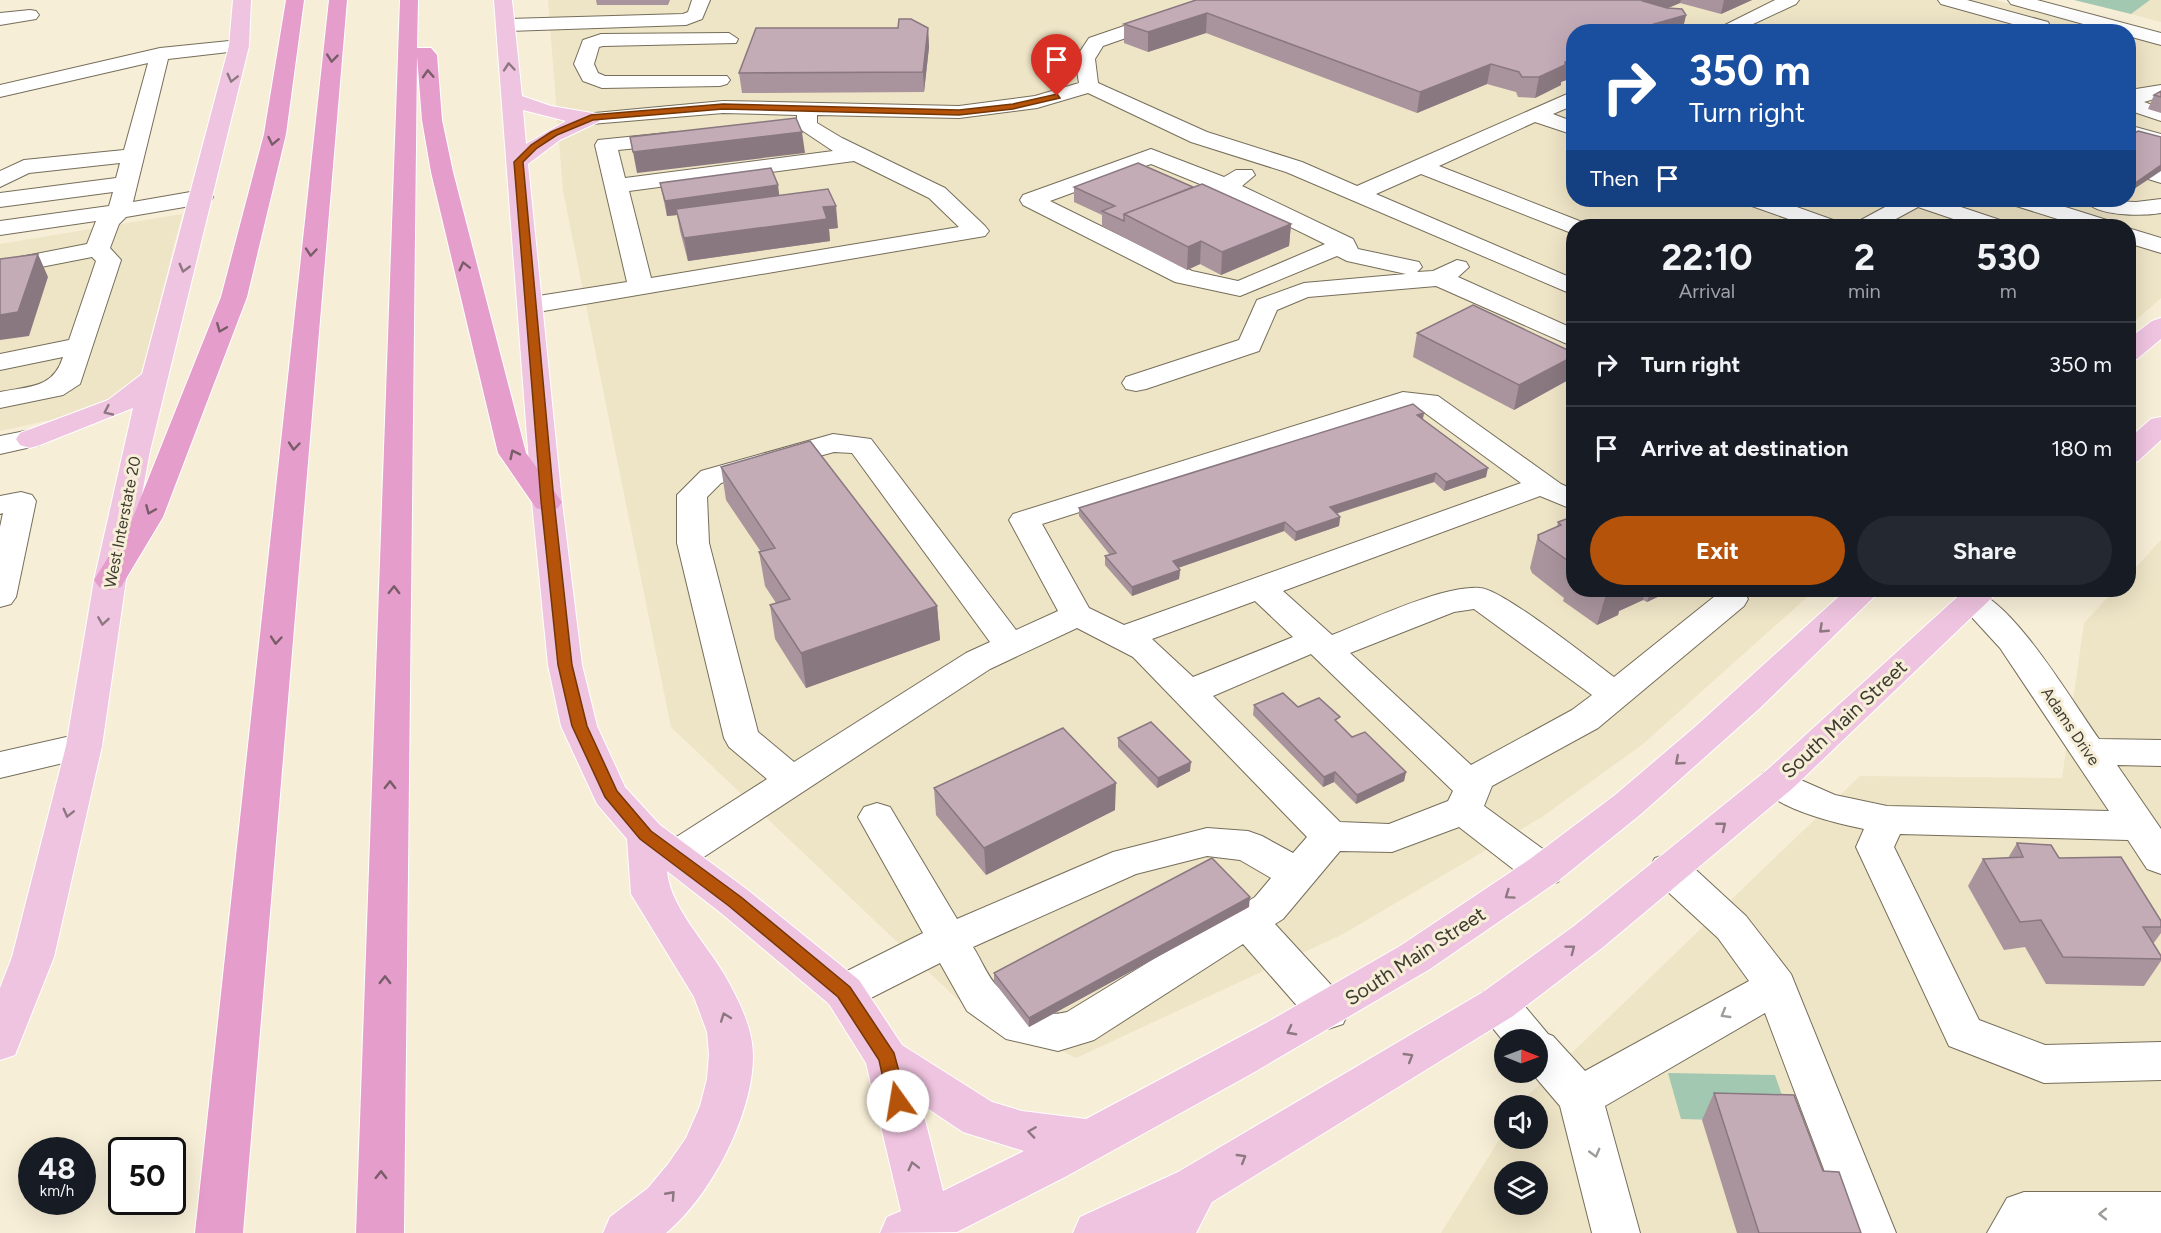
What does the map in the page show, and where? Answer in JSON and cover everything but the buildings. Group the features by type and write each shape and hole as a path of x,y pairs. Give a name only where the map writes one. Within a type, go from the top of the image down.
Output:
{"highway":[{"path":"110,580 148,517 234,297 275,134 295,0"},
{"path":"219,1233 245,996 314,212 338,0"},
{"path":"380,1233 409,0"},
{"path":"408,40 427,54 432,120 442,172 512,453 547,501"}],"main road":[{"name":"West Interstate 20","path":"2,1032 33,957 84,746 110,580 136,451 239,46 242,0"},
{"path":"504,13 532,305 547,501 565,665 579,726 610,794 659,846 735,902 844,992 887,1058 920,1230"},
{"path":"511,99 547,112 591,118"},
{"path":"518,162 534,147 554,134 591,118"},
{"path":"2136,346 2161,326"},
{"path":"30,439 118,406 155,376"},
{"path":"2136,448 2161,425"},
{"path":"30,439 108,435 122,439 136,451"},
{"name":"South Main Street","path":"920,1230 1328,1011 1442,941 1544,871 1630,804 1705,739 1857,597"},
{"name":"South Main Street","path":"1097,1233 1195,1187 1498,1004 1588,936 1776,782 1970,597"},
{"path":"627,1233 655,1213 690,1175 716,1124 726,1093 733,1047 727,1021 718,998 651,893 659,846"},
{"path":"887,1058 979,1118 1022,1131 1090,1140"},
{"path":"1171,1233 1195,1187"}],"street":[{"path":"1089,86 1085,59 1096,42 1217,0"},
{"path":"1738,24 1790,0"},
{"path":"1947,0 2034,24"},
{"path":"2017,0 2107,24"},
{"path":"504,13 686,19 696,8 725,30 729,39 720,80 710,108"},
{"path":"0,19 30,15"},
{"path":"2136,29 2152,20"},
{"path":"2136,32 2161,39"},
{"path":"720,80 602,82 590,77 584,64 590,44 601,40 729,39"},
{"path":"0,91 160,54 239,46"},
{"path":"97,249 108,221 119,211 160,54"},
{"path":"0,80 36,81"},
{"path":"130,84 153,82"},
{"path":"2136,85 2144,83 2161,85"},
{"path":"591,118 710,108 807,117 959,112 1037,102 1089,86 1199,138 1272,158 1566,285"},
{"path":"2136,98 2143,93 2161,91"},
{"path":"1356,195 1566,101"},
{"path":"2136,106 2161,115"},
{"path":"2136,114 2161,120"},
{"path":"1535,115 1566,126"},
{"path":"772,129 807,117"},
{"path":"532,305 977,231 937,193 858,154 807,117"},
{"path":"2136,133 2161,141"},
{"path":"641,287 606,145 701,136"},
{"path":"616,186 858,154"},
{"path":"0,180 24,167 133,155"},
{"path":"1151,156 1225,186 1345,244 1240,289 1184,277 1031,200 1151,156"},
{"path":"1225,186 1272,158"},
{"path":"1421,166 1566,224"},
{"path":"2151,182 2161,198"},
{"path":"0,200 126,183"},
{"path":"0,228 202,197"},
{"path":"2118,207 2144,209 2161,206"},
{"path":"1776,207 1809,219"},
{"path":"1880,219 1903,207"},
{"path":"1929,207 1950,219"},
{"path":"2042,207 2078,219"},
{"path":"2058,207 2078,219"},
{"path":"2136,238 2161,246"},
{"path":"1345,244 1347,254 1364,260 1442,275 1566,335"},
{"path":"0,268 97,249"},
{"path":"0,400 53,389 70,378 108,260 97,249"},
{"path":"1136,383 1250,345 1266,305 1304,290 1442,275 1484,250"},
{"path":"0,362 81,346"},
{"path":"1566,497 1543,485 1428,402 1403,400 1024,520 1077,615 1145,649 1330,836 1392,838 1468,799 1477,778 1585,719 1729,597"},
{"path":"0,445 30,439"},
{"path":"792,781 742,738 693,543 692,495 711,477 833,444 861,445 1010,646"},
{"path":"1124,637 1543,485"},
{"path":"0,505 21,501 0,597"},
{"path":"1260,588 1321,645 1468,799 1544,871"},
{"name":"Adams Drive","path":"1977,597 2007,634 2161,859"},
{"path":"1188,693 1321,645 1448,603 1480,598 1532,632 1615,695"},
{"path":"659,846 792,781 978,661 1077,615"},
{"path":"0,765 84,746"},
{"path":"2089,752 2161,753"},
{"path":"1776,782 1826,807 1887,820 2139,826"},
{"path":"877,818 982,999 1022,1026 1058,1033 1079,1027 1269,908 1330,836"},
{"path":"1887,820 1875,847 1964,1033 2044,1064 2161,1061"},
{"path":"844,992 948,940 1127,862 1207,842 1248,846 1297,874"},
{"path":"1669,869 1732,927 1776,986 1872,1233"},
{"path":"1247,921 1328,1011"},
{"path":"1580,1097 1776,986"},
{"path":"1498,1004 1520,1029"},
{"path":"1795,1032 1789,1060 1856,1233"},
{"path":"1548,1060 1580,1097 1616,1233"},
{"path":"2011,1233 2024,1214 2161,1214"}],"shaded area":[{"path":"548,0 1995,0 2086,24 1566,24 1566,207 2136,207 2136,38 2161,45 2161,298 2136,320 2136,219 1566,219 1566,597 1807,597 1643,744 1542,817 1343,934 1076,1058 956,998 671,727 563,191"},
{"path":"2150,0 2161,0 2161,22 2131,14"},
{"path":"182,214 140,379 104,403 64,417 0,431 0,244"},
{"path":"2161,540 2161,1233 1441,1233 1494,1148 1548,1149 1548,1095 1528,1095 1540,1083 1548,1083 1548,1076 1860,776 2062,778 2084,623 2108,597 2136,597 2136,567"}],"green space":[{"path":"2074,0 2150,0 2131,14"},
{"path":"1668,1073 1775,1075 1791,1122 1681,1119"}],"route":[{"path":"898,1101 887,1058 844,992 735,902 673,858 646,835 610,794 579,726 565,665 547,501 518,162 534,147 554,134 591,118 680,109 764,106 917,113 959,112 1013,106 1057,96"}]}
